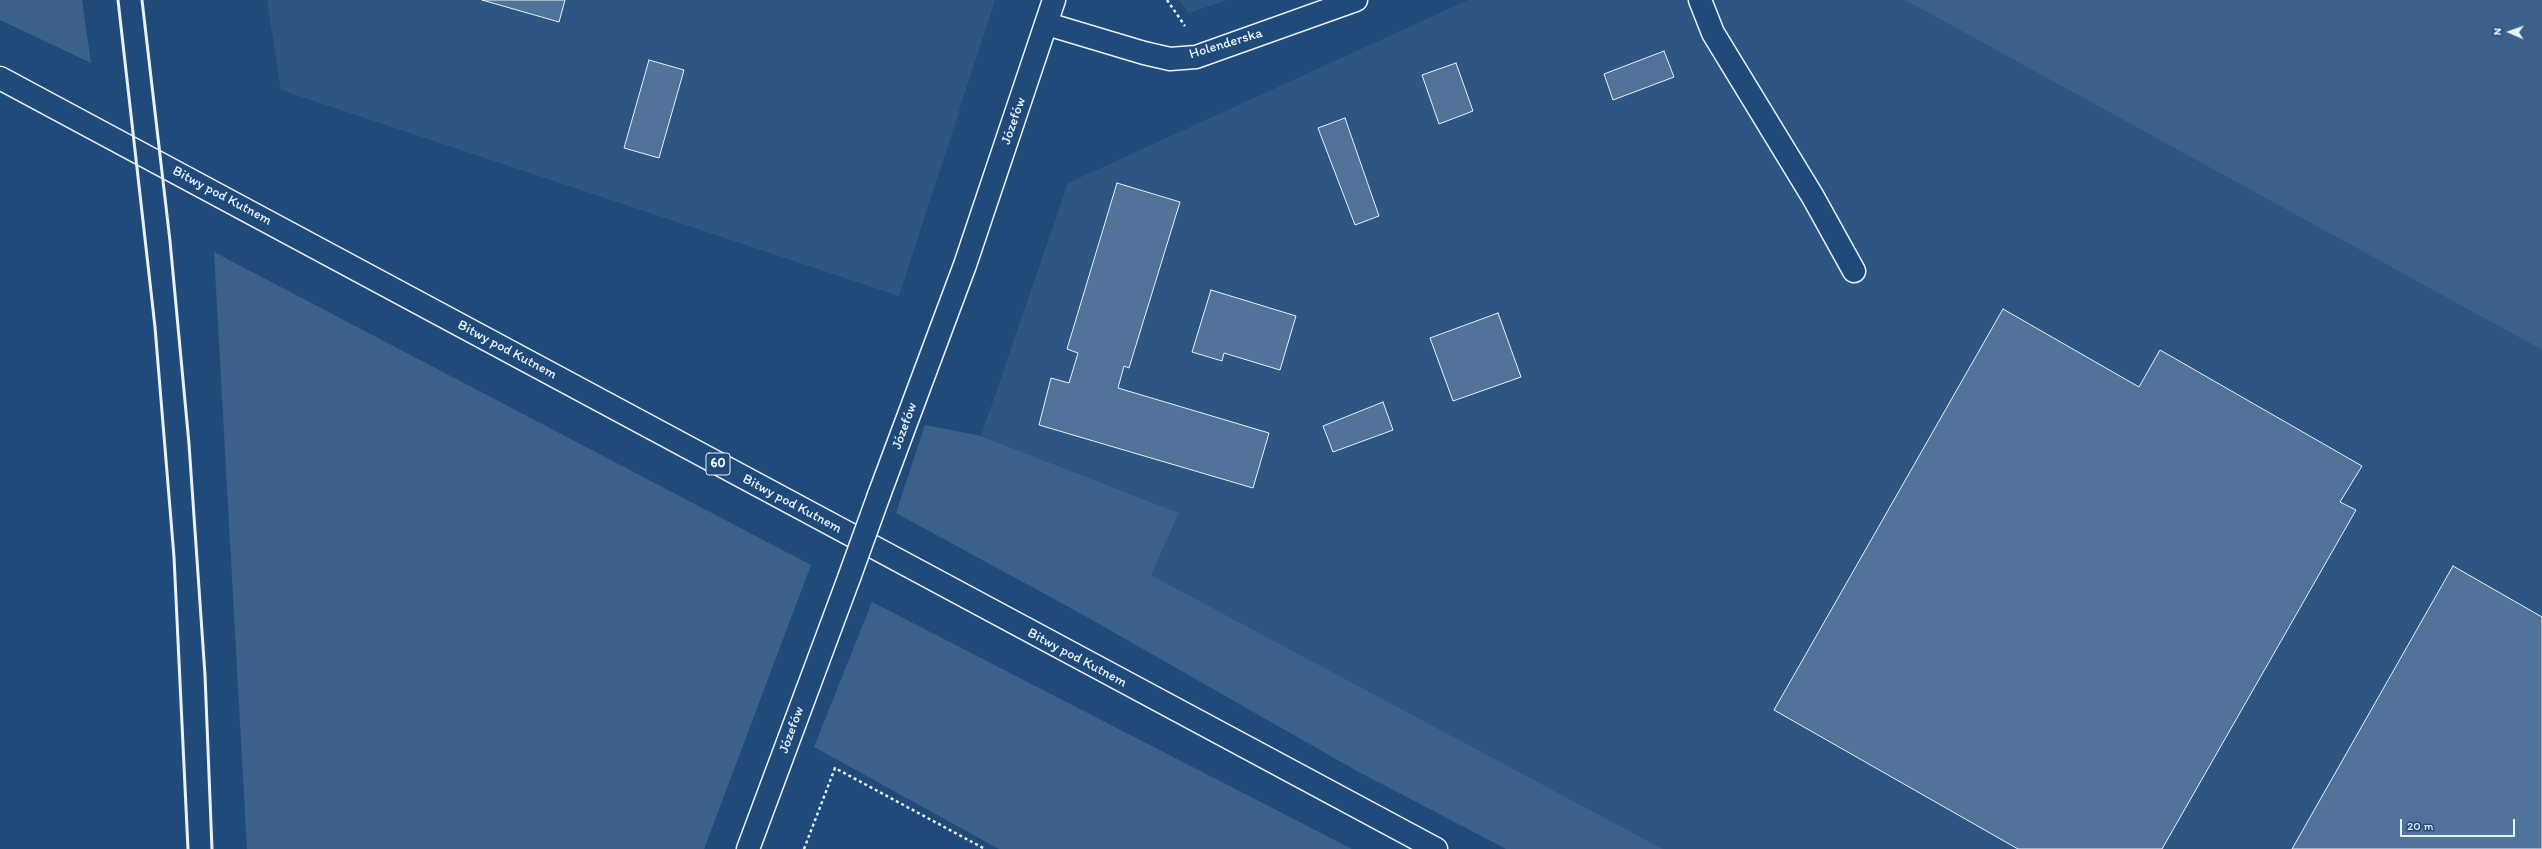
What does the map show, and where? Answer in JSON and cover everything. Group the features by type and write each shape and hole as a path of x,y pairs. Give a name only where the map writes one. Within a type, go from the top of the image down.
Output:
{"main road":[{"name":"Józefów","path":"748,849 965,265 1054,0"},
{"name":"Holenderska","path":"1047,24 1144,53 1170,59 1196,57 1356,0"},
{"path":"1700,0 1713,33 1813,197 1854,270"},
{"name":"Bitwy pod Kutnem","path":"0,78 1436,849"}],"path":[{"path":"804,849 835,768 985,849"}],"shaded area":[{"path":"0,0 82,0 91,63 0,20"},
{"path":"267,0 995,0 899,296 281,90"},
{"path":"1179,0 1227,0 1189,13"},
{"path":"1468,0 1905,0 2542,350 2542,849 1663,849 1151,575 1179,513 981,436 1068,183"},
{"path":"1905,0 2542,0 2542,350"},
{"path":"214,252 811,565 704,849 247,849"},
{"path":"925,425 981,436 1179,513 1151,575 1663,849 1506,849 1357,771 1078,612 896,513"},
{"path":"872,602 1352,849 999,849 814,747"}],"building":[{"path":"482,0 565,0 559,22"},
{"path":"1664,51 1674,77 1613,100 1604,74"},
{"path":"649,60 684,70 659,158 624,148"},
{"path":"1456,63 1473,111 1439,124 1422,75"},
{"path":"1345,118 1379,216 1355,225 1318,128"},
{"path":"1117,183 1180,202 1129,368 1124,366 1118,388 1269,433 1253,488 1039,425 1051,378 1069,383 1078,353 1067,349"},
{"path":"1211,290 1296,316 1280,370 1224,353 1222,361 1192,352"},
{"path":"2003,309 2139,387 2160,350 2362,466 2340,502 2356,510 2162,849 2018,849 1774,710"},
{"path":"1498,313 1521,377 1453,401 1430,338"},
{"path":"1383,402 1393,430 1333,452 1323,426"},
{"path":"2453,566 2542,617 2542,849 2292,849"}],"railway":[{"path":"118,0 155,327 174,557 188,849"},
{"path":"142,0 170,241 189,444 205,675 212,849"}]}
